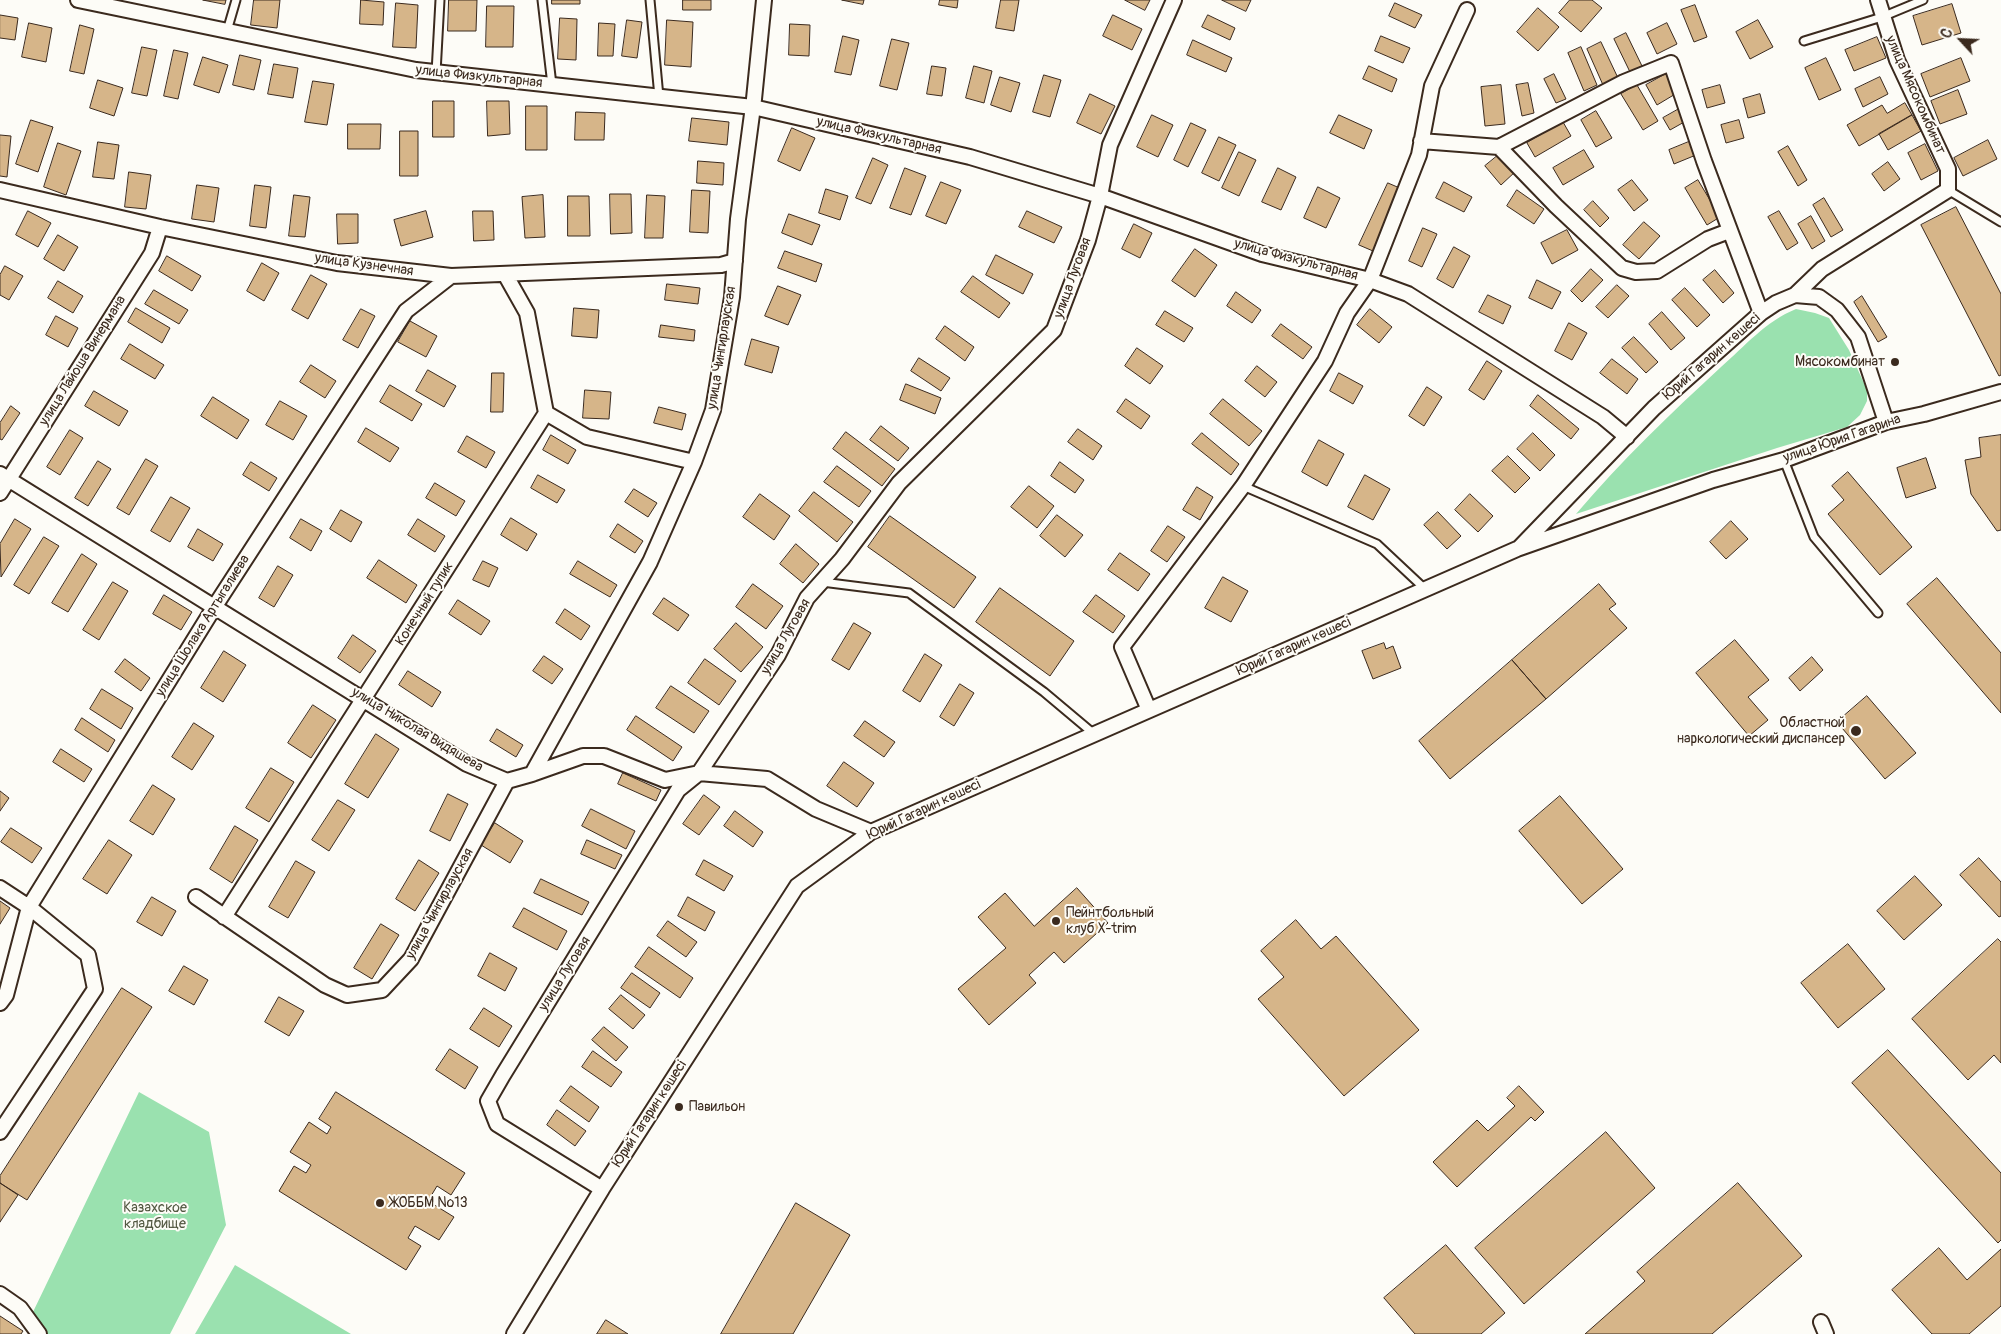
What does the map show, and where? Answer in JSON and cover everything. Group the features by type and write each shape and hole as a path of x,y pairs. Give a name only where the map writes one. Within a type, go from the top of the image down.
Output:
{"street":[{"name":"улица Физкультарная","path":"78,0 416,70 753,107 970,157 1100,196 1262,254 1370,280 1408,294 1603,417 1626,437"},
{"name":"улица Чингирлауская","path":"532,774 650,562 694,462 713,410 732,298 738,218 753,107 764,0"},
{"name":"улица Луговая","path":"602,1189 497,1124 488,1101 502,1075 678,790 699,774 778,654 807,598 842,559 899,484 1054,330 1088,240 1100,196 1110,145 1174,0"},
{"name":"улица Мясокомбинат","path":"1878,0 1882,17 1898,60 1948,169 1948,190"},
{"path":"1149,710 1122,647 1243,486 1325,361 1347,313 1370,280 1418,155 1432,86 1466,10"},
{"path":"1421,141 1500,147 1624,82 1671,63 1729,231 1761,313"},
{"path":"1500,147 1556,206 1622,268 1636,272 1657,271 1708,239 1729,231"},
{"name":"улица Кузнечная","path":"0,190 160,227 337,263 451,276 721,265 735,261"},
{"path":"1795,296 1822,269 1948,190"},
{"name":"улица Лайоша Винермана","path":"0,493 4,476 152,253 160,227"},
{"path":"505,274 527,313 546,413 587,436 694,462"},
{"name":"улица Шолака Артыгалиева","path":"0,1004 6,995 30,907 215,606 406,311 451,276"},
{"name":"Юрий Гагарин көшесі","path":"1517,549 1654,408 1761,313 1776,303 1795,296 1819,297 1837,310 1858,337 1886,422"},
{"name":"улица Юрия Гагарина","path":"1713,480 1784,460 1886,422 1924,414 2001,392"},
{"name":"Конечный тупик","path":"224,917 546,413"},
{"name":"улица Николая Видяшева","path":"4,476 365,698 467,764 506,781"},
{"name":"Юрий Гагарин көшесі","path":"514,1334 602,1189 797,886 871,832 1517,549 1713,480"},
{"path":"506,781 583,756 604,756 665,780 699,774 767,778 816,809 871,832"},
{"name":"улица Чингирлауская","path":"196,897 325,985 347,995 382,990 411,959 506,781"},
{"path":"0,888 30,907 88,955 96,989 0,1132"},
{"path":"0,1294 20,1308 39,1334"}],"lane":[{"path":"227,32 236,0"},
{"path":"436,73 440,0"},
{"path":"542,0 552,85"},
{"path":"650,0 659,97"},
{"path":"1804,42 1882,17 1923,0"},
{"path":"1948,190 2001,222"},
{"path":"1784,460 1814,537 1878,613"},
{"path":"1243,486 1377,544 1425,590"},
{"path":"822,582 909,593 1044,692 1094,734"}],"green space":[{"path":"1796,309 1829,318 1849,350 1867,390 1867,401 1860,415 1847,427 1576,514 1665,420 1747,343 1775,320"},
{"name":"Казахское кладбище","path":"139,1092 209,1132 226,1225 170,1334 48,1334 32,1314"},
{"path":"235,1265 351,1334 195,1334"}],"building":[{"path":"203,0 226,0 225,4"},
{"path":"254,0 280,0 277,28 251,25"},
{"path":"361,0 384,2 383,25 360,24"},
{"path":"449,0 477,0 476,31 448,31"},
{"path":"552,0 580,0 580,4 552,4"},
{"path":"683,0 711,0 711,10 683,10"},
{"path":"842,0 864,0 863,4"},
{"path":"940,0 958,0 957,8 939,5"},
{"path":"1001,0 1019,0 1014,31 996,28"},
{"path":"1125,0 1150,0 1145,10"},
{"path":"1222,0 1251,0 1246,11"},
{"path":"1570,0 1592,0 1602,8 1581,32 1559,13"},
{"path":"396,3 418,5 416,48 393,47"},
{"path":"1395,3 1422,15 1415,28 1389,16"},
{"path":"1952,4 1961,33 1922,45 1913,16"},
{"path":"1695,5 1707,37 1694,42 1681,10"},
{"path":"487,6 514,6 513,47 486,47"},
{"path":"1538,8 1559,27 1538,51 1517,32"},
{"path":"0,15 18,18 15,40 0,38"},
{"path":"1113,15 1142,29 1132,50 1103,36"},
{"path":"1208,15 1235,28 1230,40 1202,27"},
{"path":"560,18 577,19 576,60 558,59"},
{"path":"627,20 642,22 637,58 622,56"},
{"path":"667,20 693,22 691,67 665,65"},
{"path":"1758,20 1773,47 1750,59 1736,32"},
{"path":"29,23 52,28 46,62 22,57"},
{"path":"599,23 615,24 613,56 598,56"},
{"path":"1667,23 1677,44 1657,54 1647,33"},
{"path":"790,24 810,25 809,56 789,55"},
{"path":"80,25 94,29 84,74 70,71"},
{"path":"1626,33 1642,66 1630,72 1614,39"},
{"path":"843,36 859,40 851,75 835,72"},
{"path":"1381,36 1410,48 1403,63 1375,51"},
{"path":"1877,37 1886,58 1854,71 1845,50"},
{"path":"892,39 909,43 897,90 880,86"},
{"path":"1193,40 1232,58 1226,72 1187,55"},
{"path":"1601,42 1618,78 1603,85 1587,49"},
{"path":"142,47 157,50 147,96 132,93"},
{"path":"1581,47 1597,85 1584,91 1568,53"},
{"path":"174,50 188,53 178,99 164,96"},
{"path":"240,55 261,60 254,90 233,85"},
{"path":"203,57 228,65 219,93 194,85"},
{"path":"1826,58 1841,90 1819,100 1805,68"},
{"path":"1961,58 1970,81 1930,97 1921,74"},
{"path":"274,64 298,68 293,98 268,94"},
{"path":"932,66 946,68 942,96 927,94"},
{"path":"974,66 992,71 984,103 966,98"},
{"path":"1369,66 1397,79 1392,92 1363,79"},
{"path":"1554,74 1566,99 1556,103 1544,79"},
{"path":"1666,74 1677,93 1657,105 1646,85"},
{"path":"1044,75 1061,80 1050,117 1033,112"},
{"path":"1000,77 1020,83 1011,112 991,105"},
{"path":"1880,77 1888,94 1863,107 1855,89"},
{"path":"98,80 123,88 114,116 90,108"},
{"path":"313,81 334,84 327,125 305,122"},
{"path":"1528,83 1534,113 1522,116 1516,85"},
{"path":"1501,85 1505,124 1485,126 1481,87"},
{"path":"1637,85 1658,121 1643,130 1621,94"},
{"path":"1720,85 1725,103 1707,108 1702,90"},
{"path":"1958,90 1967,114 1940,124 1931,101"},
{"path":"1090,94 1115,106 1101,134 1077,123"},
{"path":"1760,94 1765,113 1748,118 1743,99"},
{"path":"433,101 454,101 454,137 433,137"},
{"path":"487,101 509,101 510,134 488,136"},
{"path":"1905,103 1912,115 1859,146 1847,125 1882,105 1887,113"},
{"path":"526,106 547,106 547,150 526,150"},
{"path":"1679,109 1686,121 1670,130 1663,118"},
{"path":"1596,111 1612,138 1596,147 1581,120"},
{"path":"576,112 605,113 604,140 575,140"},
{"path":"1152,115 1173,125 1158,157 1137,147"},
{"path":"1339,115 1372,130 1364,149 1330,133"},
{"path":"1912,115 1921,131 1888,150 1879,134"},
{"path":"692,118 729,122 727,145 689,141"},
{"path":"31,120 53,127 38,172 16,164"},
{"path":"1739,120 1744,138 1726,143 1721,125"},
{"path":"1563,122 1571,136 1535,157 1527,143"},
{"path":"1191,123 1206,130 1188,167 1174,160"},
{"path":"348,124 381,124 380,149 348,149"},
{"path":"792,128 815,138 800,171 778,161"},
{"path":"400,131 418,131 418,176 400,176"},
{"path":"0,135 11,136 7,177 0,176"},
{"path":"1219,137 1236,145 1219,181 1202,173"},
{"path":"1988,140 1997,159 1963,176 1954,158"},
{"path":"1691,141 1696,155 1674,164 1669,150"},
{"path":"98,142 119,145 114,179 93,177"},
{"path":"58,143 81,151 66,195 44,187"},
{"path":"1925,144 1938,171 1921,180 1908,153"},
{"path":"1788,146 1807,180 1798,186 1778,152"},
{"path":"1584,150 1594,167 1563,185 1553,168"},
{"path":"1239,152 1256,160 1239,196 1222,188"},
{"path":"1501,153 1516,171 1501,185 1485,166"},
{"path":"873,158 888,165 871,204 856,198"},
{"path":"698,161 724,163 723,185 697,183"},
{"path":"1888,162 1900,179 1884,191 1872,174"},
{"path":"905,168 926,176 911,215 890,208"},
{"path":"1278,168 1296,177 1281,210 1262,202"},
{"path":"129,172 151,175 146,209 125,207"},
{"path":"1632,180 1648,200 1634,211 1618,190"},
{"path":"1698,180 1720,217 1707,225 1685,188"},
{"path":"941,182 961,190 946,224 926,216"},
{"path":"1444,182 1472,197 1464,212 1436,198"},
{"path":"1388,183 1402,189 1373,251 1359,245"},
{"path":"197,185 219,188 214,222 192,219"},
{"path":"255,185 271,187 266,228 250,226"},
{"path":"1318,187 1340,198 1326,228 1304,218"},
{"path":"826,189 848,196 840,220 819,213"},
{"path":"692,190 710,191 708,233 690,232"},
{"path":"1517,190 1544,209 1534,224 1507,206"},
{"path":"610,194 631,194 632,233 611,234"},
{"path":"294,195 310,197 305,237 289,236"},
{"path":"543,195 545,237 525,238 522,197"},
{"path":"647,195 665,196 663,238 645,238"},
{"path":"568,196 589,196 590,236 568,236"},
{"path":"1824,198 1843,230 1831,237 1813,205"},
{"path":"1593,201 1609,218 1600,227 1584,210"},
{"path":"1956,207 2001,294 2001,375 1999,376 1921,225"},
{"path":"28,211 51,223 38,247 16,235"},
{"path":"426,211 433,237 401,246 394,220"},
{"path":"473,211 493,211 494,240 474,241"},
{"path":"1027,211 1062,227 1054,243 1019,227"},
{"path":"1779,211 1798,243 1787,250 1768,217"},
{"path":"337,214 358,214 358,243 338,244"},
{"path":"789,214 820,225 812,245 782,233"},
{"path":"1811,216 1825,241 1812,249 1798,224"},
{"path":"1644,222 1660,236 1639,259 1623,245"},
{"path":"1134,224 1152,233 1140,258 1122,249"},
{"path":"1423,228 1437,234 1422,267 1409,261"},
{"path":"1567,230 1578,250 1552,264 1541,243"},
{"path":"58,235 78,247 64,271 44,259"},
{"path":"1454,247 1470,256 1453,288 1437,279"},
{"path":"1195,249 1217,265 1195,297 1172,281"},
{"path":"785,251 822,264 816,282 778,268"},
{"path":"996,255 1033,274 1023,294 986,275"},
{"path":"167,256 201,276 192,291 159,271"},
{"path":"262,263 279,273 264,301 247,291"},
{"path":"5,266 23,276 9,300 0,295 0,275"},
{"path":"1591,269 1603,280 1582,302 1571,291"},
{"path":"1715,270 1734,293 1723,303 1703,280"},
{"path":"311,275 327,284 308,319 292,310"},
{"path":"973,276 1010,303 999,318 961,292"},
{"path":"1537,280 1561,292 1552,309 1529,298"},
{"path":"58,281 83,296 73,313 48,298"},
{"path":"667,284 700,288 698,304 665,300"},
{"path":"1617,285 1629,296 1608,318 1596,307"},
{"path":"778,286 801,295 788,325 765,316"},
{"path":"1685,288 1710,315 1697,327 1672,300"},
{"path":"154,290 188,310 179,324 145,304"},
{"path":"1236,292 1261,310 1252,323 1227,306"},
{"path":"1488,295 1511,306 1503,324 1479,312"},
{"path":"1862,296 1887,337 1878,342 1854,302"},
{"path":"136,308 170,328 162,343 128,322"},
{"path":"574,308 599,310 597,338 572,336"},
{"path":"361,309 375,316 358,348 343,340"},
{"path":"1370,309 1392,327 1379,343 1357,325"},
{"path":"1165,311 1193,328 1184,342 1156,325"},
{"path":"1662,312 1685,338 1671,350 1649,324"},
{"path":"56,316 78,328 68,347 46,335"},
{"path":"410,321 437,336 426,357 398,342"},
{"path":"1569,323 1587,333 1572,360 1555,351"},
{"path":"1281,324 1312,347 1303,359 1272,336"},
{"path":"661,325 695,330 694,341 659,337"},
{"path":"945,326 974,347 965,361 936,339"},
{"path":"1634,337 1658,362 1646,373 1622,348"},
{"path":"752,339 779,347 772,373 745,365"},
{"path":"130,344 164,365 155,379 121,359"},
{"path":"1137,348 1163,366 1150,384 1125,366"},
{"path":"919,358 950,378 941,391 911,371"},
{"path":"1612,359 1638,379 1627,394 1600,373"},
{"path":"1487,361 1502,371 1484,400 1469,390"},
{"path":"311,365 336,381 325,398 300,382"},
{"path":"1257,366 1277,382 1265,397 1245,381"},
{"path":"428,370 456,386 444,407 416,391"},
{"path":"492,373 504,373 503,412 491,412"},
{"path":"1339,373 1363,386 1353,404 1330,391"},
{"path":"906,384 941,398 935,414 900,400"},
{"path":"390,385 422,404 412,421 380,402"},
{"path":"1427,387 1442,397 1424,426 1409,416"},
{"path":"585,390 611,392 609,419 583,418"},
{"path":"94,391 128,411 119,426 85,406"},
{"path":"1538,395 1579,429 1571,439 1530,406"},
{"path":"213,397 249,420 237,439 201,416"},
{"path":"1126,399 1150,416 1141,429 1117,412"},
{"path":"1223,399 1262,431 1249,446 1210,414"},
{"path":"280,401 307,416 293,440 266,425"},
{"path":"11,406 20,413 2,440 0,439 0,423"},
{"path":"659,407 686,414 682,430 654,423"},
{"path":"881,426 909,448 898,461 870,440"},
{"path":"366,428 399,448 390,462 358,442"},
{"path":"1078,429 1102,446 1093,460 1068,442"},
{"path":"70,430 83,438 60,475 47,467"},
{"path":"846,432 895,469 882,486 833,449"},
{"path":"1202,433 1239,464 1231,475 1192,444"},
{"path":"1533,433 1555,455 1540,471 1517,449"},
{"path":"551,435 576,450 568,464 543,450"},
{"path":"2001,435 2001,530 1997,531 1971,494 1965,460 1981,457 1979,438"},
{"path":"467,436 495,452 486,468 458,452"},
{"path":"1319,440 1344,454 1327,486 1302,472"},
{"path":"1508,456 1530,478 1515,493 1492,471"},
{"path":"1926,458 1936,488 1906,498 1897,468"},
{"path":"146,459 158,466 129,515 117,508"},
{"path":"98,461 111,469 88,506 75,498"},
{"path":"251,462 277,478 269,491 243,475"},
{"path":"1060,462 1084,480 1075,493 1051,476"},
{"path":"837,466 871,491 859,507 824,482"},
{"path":"1848,472 1912,547 1880,575 1828,514 1844,500 1832,486"},
{"path":"538,475 565,490 557,503 531,488"},
{"path":"1365,475 1390,489 1373,520 1348,507"},
{"path":"435,483 465,501 456,516 426,498"},
{"path":"1029,486 1054,506 1037,528 1011,507"},
{"path":"1197,487 1213,497 1200,520 1183,510"},
{"path":"634,489 657,503 648,517 625,502"},
{"path":"814,492 853,522 837,542 799,511"},
{"path":"760,494 790,516 774,540 743,517"},
{"path":"1470,494 1493,516 1478,532 1455,510"},
{"path":"171,497 190,508 170,542 151,531"},
{"path":"341,510 362,522 351,542 330,529"},
{"path":"1438,512 1461,536 1447,549 1424,525"},
{"path":"1057,515 1083,535 1065,557 1040,536"},
{"path":"890,516 976,577 954,608 868,547"},
{"path":"511,518 537,534 527,551 501,535"},
{"path":"15,519 31,529 1,577 0,544"},
{"path":"301,519 322,531 311,551 290,538"},
{"path":"418,519 445,536 435,552 408,535"},
{"path":"1731,521 1748,539 1726,559 1710,542"},
{"path":"618,524 643,541 635,553 610,537"},
{"path":"1168,526 1185,537 1167,562 1151,551"},
{"path":"198,529 223,544 213,561 188,547"},
{"path":"44,537 59,546 29,594 14,585"},
{"path":"796,544 819,564 803,583 780,564"},
{"path":"1120,553 1150,574 1138,591 1108,570"},
{"path":"82,554 97,564 68,612 52,603"},
{"path":"379,560 417,585 406,603 367,578"},
{"path":"483,561 498,568 489,587 473,580"},
{"path":"578,561 617,585 610,597 570,574"},
{"path":"278,566 293,575 274,607 259,598"},
{"path":"1223,577 1248,591 1231,622 1205,608"},
{"path":"1937,578 2001,653 2001,713 1907,604"},
{"path":"113,582 128,591 99,640 83,630"},
{"path":"753,584 783,606 766,629 736,607"},
{"path":"1599,584 1616,604 1609,609 1627,628 1546,699 1512,660"},
{"path":"1000,588 1074,641 1050,676 976,622"},
{"path":"164,595 192,612 181,630 153,614"},
{"path":"1096,595 1125,616 1113,633 1083,612"},
{"path":"664,598 689,615 678,631 653,614"},
{"path":"458,600 490,621 481,635 449,614"},
{"path":"565,609 590,626 581,640 556,623"},
{"path":"736,623 763,647 741,672 714,649"},
{"path":"854,623 871,633 849,670 832,660"},
{"path":"353,635 376,651 360,673 338,658"},
{"path":"1735,640 1769,680 1748,697 1768,720 1749,736 1696,673"},
{"path":"1384,643 1386,649 1393,646 1401,668 1373,679 1362,651"},
{"path":"224,651 246,665 223,702 201,688"},
{"path":"925,654 942,665 920,702 903,691"},
{"path":"544,656 563,669 552,684 533,671"},
{"path":"1812,657 1823,670 1800,691 1789,678"},
{"path":"125,659 150,678 141,691 115,672"},
{"path":"705,659 736,681 719,705 688,683"},
{"path":"1512,660 1546,699 1450,779 1419,741"},
{"path":"408,671 441,692 432,707 399,685"},
{"path":"960,684 974,693 954,726 940,717"},
{"path":"671,686 709,711 694,733 656,708"},
{"path":"102,689 133,708 121,729 90,709"},
{"path":"1867,696 1916,753 1885,779 1837,722"},
{"path":"313,705 336,720 311,758 288,743"},
{"path":"636,716 682,747 673,761 627,730"},
{"path":"82,718 115,740 108,752 75,730"},
{"path":"865,721 895,742 884,757 854,736"},
{"path":"194,723 214,736 192,770 172,757"},
{"path":"497,729 523,745 516,757 490,741"},
{"path":"376,734 399,749 368,798 345,784"},
{"path":"61,749 92,769 84,782 53,762"},
{"path":"844,762 874,783 857,807 827,786"},
{"path":"271,768 294,782 269,822 246,808"},
{"path":"623,773 661,790 656,801 618,784"},
{"path":"153,785 175,799 153,835 130,821"},
{"path":"0,791 9,798 0,811"},
{"path":"448,794 468,804 450,841 430,831"},
{"path":"704,795 720,807 699,835 683,824"},
{"path":"1560,796 1623,869 1582,904 1519,831"},
{"path":"338,800 355,810 329,851 312,840"},
{"path":"591,809 635,831 626,849 582,826"},
{"path":"735,811 763,832 753,847 724,826"},
{"path":"495,823 523,841 510,863 481,845"},
{"path":"235,826 258,840 232,883 210,869"},
{"path":"11,828 42,848 32,863 1,842"},
{"path":"109,840 132,855 107,894 83,879"},
{"path":"587,840 622,855 615,869 581,854"},
{"path":"1979,858 2001,882 2001,916 1999,917 1960,875"},
{"path":"419,860 439,873 415,911 396,899"},
{"path":"704,860 733,876 724,891 696,875"},
{"path":"296,861 315,872 288,918 269,907"},
{"path":"1915,876 1942,905 1904,940 1877,911"},
{"path":"541,879 589,902 582,915 534,893"},
{"path":"1077,888 1108,923 1064,963 1054,952 1029,975 1036,983 989,1025 958,989 1006,948 978,917 1005,893 1034,926"},
{"path":"152,897 176,911 162,936 137,922"},
{"path":"688,897 715,912 705,931 678,916"},
{"path":"0,901 10,908 0,924"},
{"path":"524,908 567,931 557,950 513,927"},
{"path":"1296,920 1321,949 1336,936 1419,1030 1344,1096 1258,999 1284,977 1261,951"},
{"path":"668,921 697,942 686,957 657,936"},
{"path":"381,924 399,935 372,979 354,968"},
{"path":"1998,939 2001,942 2001,1063 1994,1055 1968,1080 1912,1019"},
{"path":"1848,944 1885,989 1838,1028 1801,983"},
{"path":"649,947 693,978 680,998 635,967"},
{"path":"490,953 517,968 505,991 478,976"},
{"path":"184,966 208,980 194,1005 169,991"},
{"path":"632,973 660,993 650,1008 621,988"},
{"path":"122,988 152,1007 27,1200 0,1183 0,1176"},
{"path":"621,995 645,1015 633,1029 609,1009"},
{"path":"279,997 304,1011 289,1036 265,1022"},
{"path":"484,1008 512,1026 499,1047 470,1029"},
{"path":"604,1027 628,1047 616,1061 592,1040"},
{"path":"450,1049 478,1067 465,1089 436,1070"},
{"path":"1888,1050 2001,1173 2001,1240 1998,1243 1852,1083"},
{"path":"593,1051 622,1072 611,1087 582,1067"},
{"path":"571,1086 599,1107 589,1122 560,1101"},
{"path":"1519,1086 1544,1112 1535,1121 1531,1117 1457,1187 1433,1162 1477,1120 1488,1131 1515,1106 1507,1098"},
{"path":"336,1092 465,1173 451,1195 437,1186 428,1201 454,1217 439,1240 415,1226 408,1238 421,1246 406,1270 279,1191 294,1166 306,1173 311,1165 290,1152 309,1122 327,1134 331,1127 319,1119"},
{"path":"557,1110 586,1131 575,1146 547,1125"},
{"path":"1606,1132 1655,1188 1524,1304 1475,1248"},
{"path":"0,1183 18,1195 0,1222"},
{"path":"1738,1183 1802,1256 1712,1334 1585,1334 1645,1281 1637,1272"},
{"path":"796,1203 850,1235 793,1334 721,1334"},
{"path":"1446,1245 1505,1313 1481,1334 1415,1334 1384,1298"},
{"path":"1939,1248 1967,1280 2001,1249 2001,1306 1969,1334 1932,1334 1892,1290"},
{"path":"0,1316 23,1331 21,1334 0,1334"},
{"path":"606,1320 628,1334 597,1334"}],"place":[{"name":"Мясокомбинат","path":"1895,362"},
{"name":"Областной наркологический диспансер","path":"1856,731"},
{"name":"Пейнтбольный клуб X-trim","path":"1056,921"},
{"name":"Павильон","path":"679,1107"},
{"name":"ЖОББМ №13","path":"380,1203"}]}
